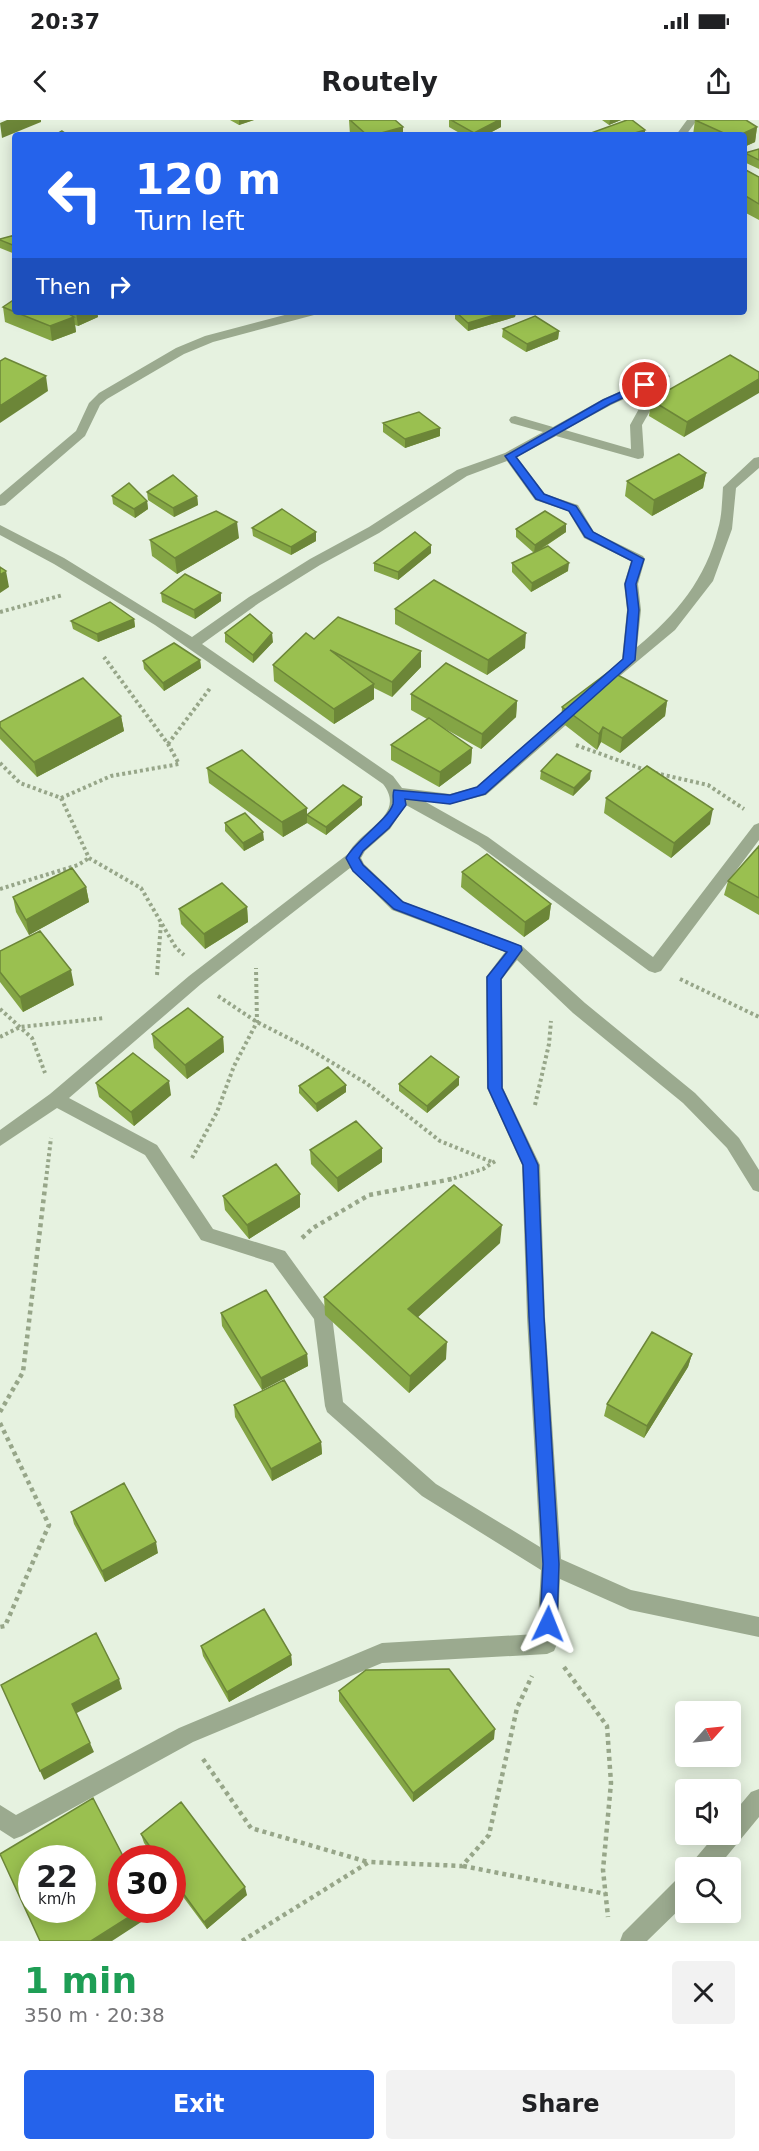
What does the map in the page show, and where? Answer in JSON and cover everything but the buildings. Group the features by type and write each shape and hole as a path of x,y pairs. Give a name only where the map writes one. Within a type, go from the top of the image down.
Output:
{"street":[{"path":"0,502 81,433 95,403 103,396 180,351 209,339 299,315"},
{"path":"192,644 264,594 315,562 374,530 462,473 510,456 556,431 606,402 664,376 636,425 638,455 556,431 515,420"},
{"path":"510,456 540,496 573,508 589,535 638,559 631,584 634,610 629,660"},
{"path":"398,793 450,799 481,791 629,660 670,627 708,578 725,530 730,488 759,461"},
{"path":"0,529 98,585 192,644 388,780 398,793 483,841 655,967 709,892 759,829"},
{"path":"0,1139 56,1099 201,976 352,858 359,848 390,818 399,805 398,793"},
{"path":"352,858 358,868 398,906 516,950 579,1008 689,1098 733,1143 759,1185"},
{"path":"5,1826 186,1735 382,1653 548,1644 551,1564 536,1317 531,1165 495,1088 494,977 516,950"},
{"path":"56,1099 151,1150 207,1235 279,1257 323,1316 334,1406 429,1490 551,1564 630,1600 759,1627"},
{"path":"711,1857 759,1800"},
{"path":"631,1941 675,1898"}],"path":[{"path":"0,612 98,585"},
{"path":"0,763 20,783 61,798 111,776 179,764 168,744 104,657"},
{"path":"168,744 226,667"},
{"path":"548,733 634,768 708,785 750,813"},
{"path":"61,798 89,858 141,888 176,948 201,976 257,1023 306,1047 366,1083 440,1141 493,1163"},
{"path":"0,889 78,865 89,858"},
{"path":"0,1037 20,1027 77,1020 153,1016 161,922"},
{"path":"176,1188 217,1112 234,1066 257,1023 255,933"},
{"path":"655,967 759,1017"},
{"path":"279,1257 313,1228 369,1195 438,1183 483,1169 521,1144 534,1108 549,1044 553,984"},
{"path":"0,1009 32,1038 56,1099 23,1372 0,1412"},
{"path":"0,1423 49,1525 5,1626 0,1627"},
{"path":"462,1866 489,1835 517,1708 548,1644 607,1726 611,1782 603,1870 609,1929"},
{"path":"186,1735 251,1828 369,1862 462,1866 606,1894"},
{"path":"242,1941 369,1862"}],"route":[{"path":"548,1624 551,1564 536,1317 531,1165 495,1088 494,977 516,950 398,906 358,868 352,858 359,848 385,825 399,805 398,793 450,799 481,791 629,660 634,610 631,584 638,559 589,535 573,508 540,496 510,456 606,402 645,385"}]}
